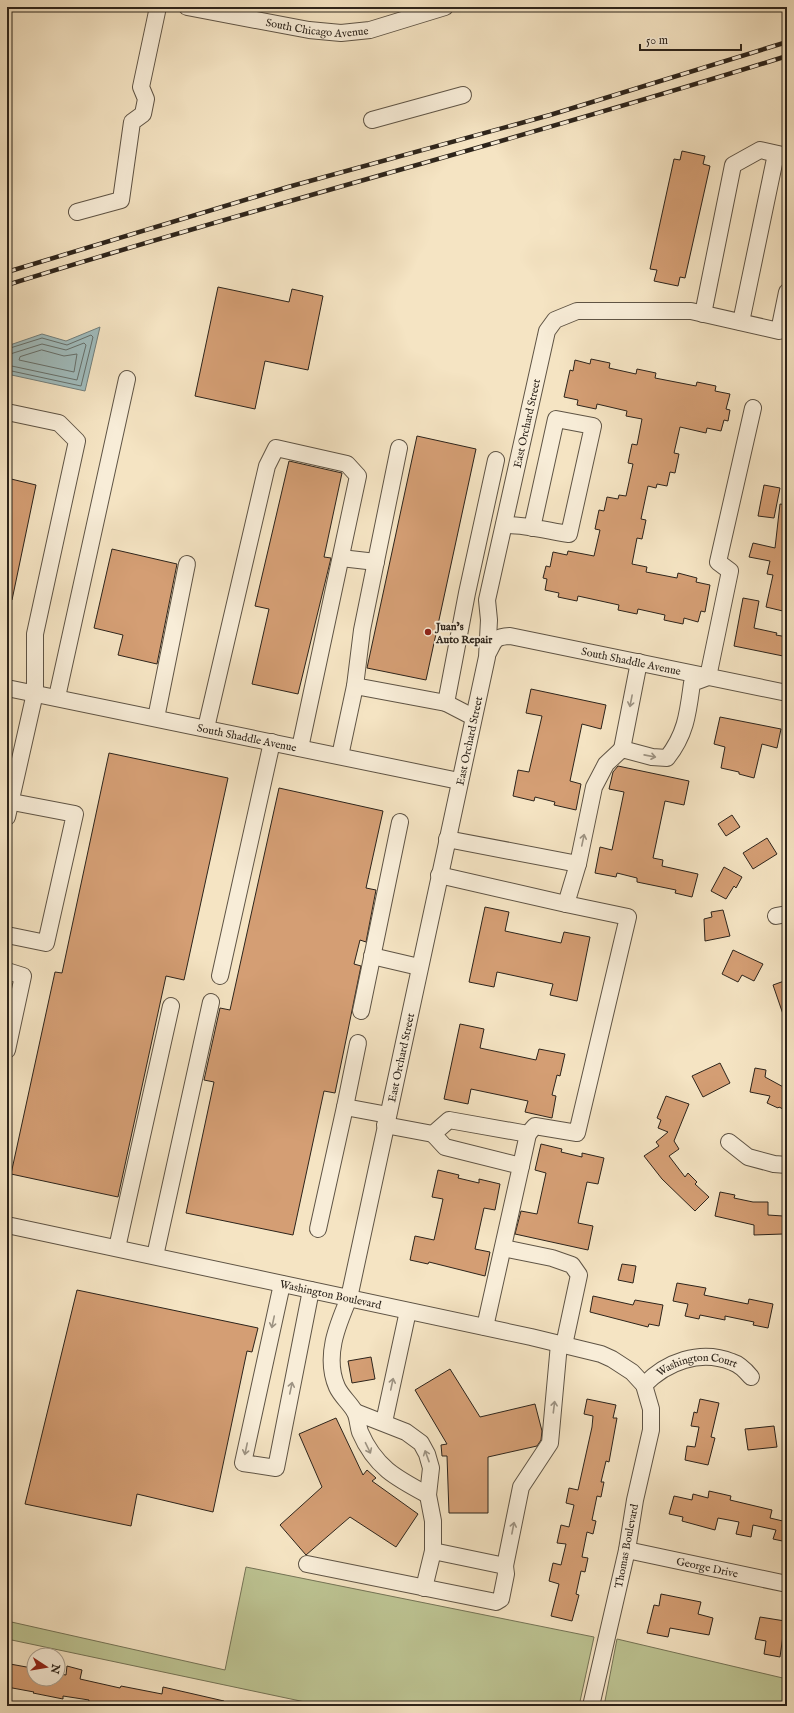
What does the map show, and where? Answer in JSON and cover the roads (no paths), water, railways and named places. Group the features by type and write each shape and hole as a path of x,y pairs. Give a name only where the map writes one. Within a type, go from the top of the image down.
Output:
{"street":[{"path":"77,212 121,200 132,122 143,114 145,106 146,99 141,87 158,7"},
{"name":"South Chicago Avenue","path":"187,7 309,30 341,33 370,30 445,7"},
{"path":"372,120 463,95"},
{"path":"697,312 733,165 760,150 782,155 741,322"},
{"name":"East Orchard Street","path":"355,1412 337,1387 331,1365 333,1341 348,1298 487,657 489,620 487,600 547,331 555,320 577,311 697,312 779,331 787,292"},
{"path":"57,697 127,379"},
{"path":"622,749 652,757 667,758 678,744 686,724 692,683 708,677 730,571 718,562 753,408"},
{"path":"7,412 59,423 78,441 35,634 35,693 8,806 75,814 46,943 7,935"},
{"path":"504,525 514,524 532,528 568,534 592,426 556,418 532,528"},
{"path":"206,728 267,466 276,448 347,464 358,476 300,748"},
{"path":"340,756 355,686 362,630 399,448"},
{"path":"446,703 467,593 496,460"},
{"path":"341,558 376,562"},
{"path":"156,718 187,564"},
{"name":"South Shaddle Avenue","path":"487,657 496,639 500,636 510,636 787,693"},
{"path":"566,904 578,864 594,787 606,764 622,749 639,662"},
{"path":"355,686 446,703 473,717"},
{"name":"South Shaddle Avenue","path":"7,688 57,697 459,781"},
{"path":"220,976 272,742"},
{"path":"361,1011 400,822"},
{"path":"447,840 578,864"},
{"path":"439,875 628,917 577,1133 535,1126 528,1134 485,1327"},
{"path":"372,956 419,967"},
{"path":"7,971 24,976 7,1050"},
{"path":"155,1256 211,1002"},
{"path":"117,1248 171,1006"},
{"path":"318,1229 358,1043"},
{"path":"345,1107 433,1134 445,1147 521,1166"},
{"path":"433,1134 449,1120 528,1134"},
{"path":"729,1142 748,1157 774,1164 787,1165"},
{"name":"Washington Boulevard","path":"7,1225 485,1327 601,1354 632,1372 644,1386"},
{"path":"307,1564 496,1602 501,1599 506,1574 505,1566 521,1487 550,1442 562,1345 579,1275 572,1265 552,1258 503,1248"},
{"path":"282,1284 243,1463 276,1468 283,1426 311,1290"},
{"path":"384,1422 408,1311"},
{"name":"Washington Court","path":"644,1386 652,1377 673,1363 692,1357 712,1357 732,1362 741,1367 751,1377"},
{"name":"Thomas Boulevard","path":"591,1706 627,1550 635,1500 651,1430 651,1409 644,1386"},
{"path":"355,1412 384,1422 406,1432 421,1443 431,1468 428,1495 433,1521 433,1551 424,1588"},
{"path":"355,1412 360,1431 372,1455 388,1471 428,1495"},
{"name":"George Drive","path":"627,1550 787,1584"},
{"path":"433,1551 505,1566"}],"water":[{"path":"100,327 85,391 7,374 7,346 42,334 66,341"}],"railway":[{"path":"7,272 288,187 550,115 787,42"},
{"path":"7,285 202,226 593,115 787,56"}],"place":[{"name":"Juan’s Auto Repair","path":"428,632"}]}
